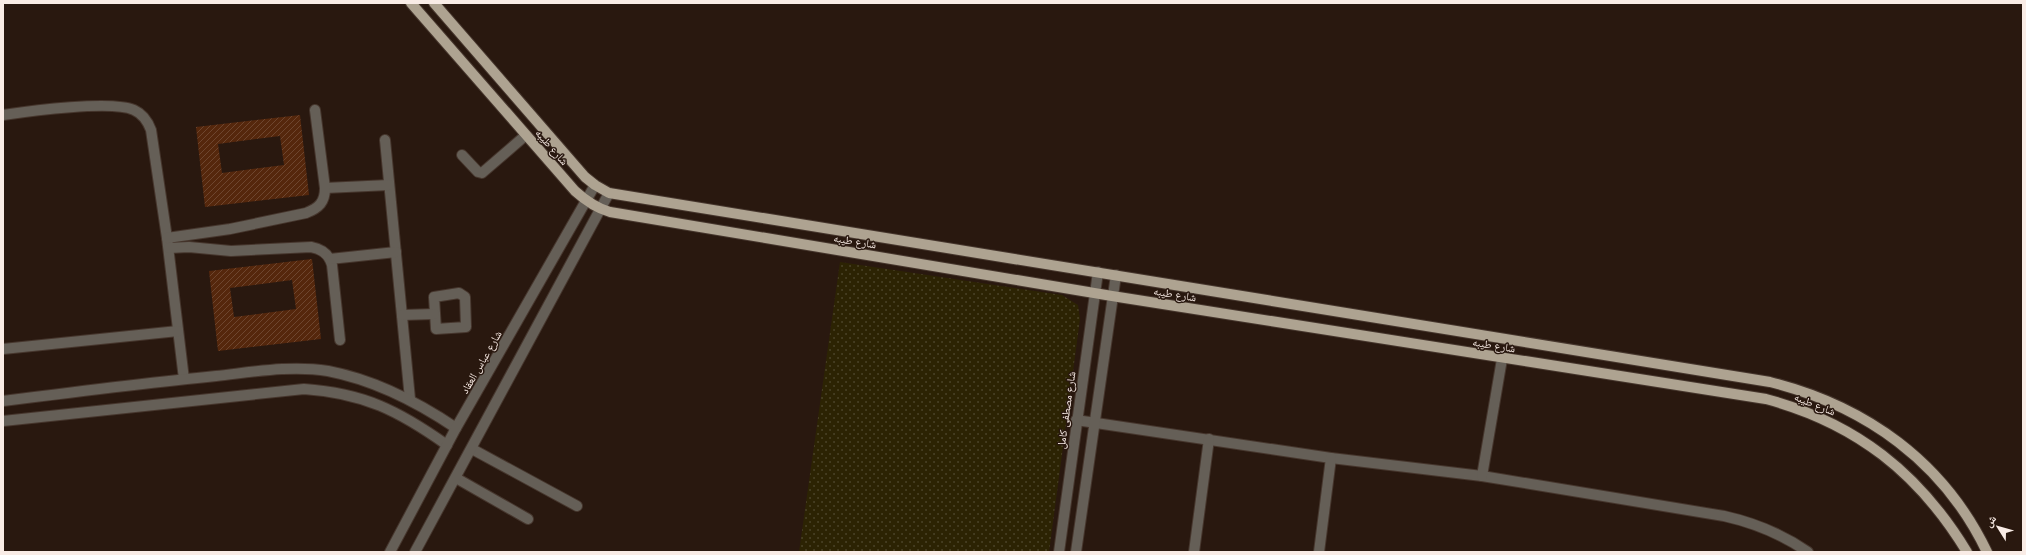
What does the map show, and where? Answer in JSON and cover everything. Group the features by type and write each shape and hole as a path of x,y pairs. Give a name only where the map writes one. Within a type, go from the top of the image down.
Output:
{"main road":[{"name":"شارع طيبه","path":"411,3 575,191 585,201 601,209 610,212 1112,296 1502,359 1744,395 1780,403 1809,413 1844,429 1870,445 1907,474 1940,511 1967,552"},
{"name":"شارع طيبه","path":"434,3 585,176 594,185 610,193 1770,382 1794,388 1816,396 1860,416 1902,444 1933,474 1955,500 1970,522 1987,552"}],"street":[{"path":"3,115 72,108 118,106 135,110 148,122 151,130 169,248 184,379"},
{"path":"167,238 230,229 306,213 318,207 324,199 325,188 315,110"},
{"path":"462,155 478,172 482,173 526,135"},
{"path":"385,140 410,400"},
{"path":"325,188 389,185"},
{"name":"شارع عباس العقاد","path":"390,552 456,428 594,185"},
{"path":"416,552 610,193"},
{"path":"169,248 188,247 231,251 311,247 322,251 330,259 340,340"},
{"path":"330,259 396,252"},
{"name":"شارع مصطفى كامل","path":"1059,552 1076,420 1098,272"},
{"path":"1076,552 1116,275"},
{"path":"459,293 464,296 467,324 465,328 438,330 435,328 434,314 433,298 435,296 459,293"},
{"path":"402,315 434,314"},
{"path":"3,349 178,331"},
{"path":"1482,476 1502,359"},
{"path":"3,401 281,369 318,370 348,375 369,382 410,400 456,428"},
{"path":"3,421 281,391 319,390 350,395 372,401 399,414 447,445"},
{"path":"1076,420 1331,458 1482,476 1724,516 1748,521 1771,530 1808,552"},
{"path":"1194,552 1208,439"},
{"path":"472,449 577,506"},
{"path":"1319,552 1331,458"},
{"path":"456,478 528,519"}],"sand":[{"path":"840,262 1062,295 1078,305 1080,319 1049,552 799,552"}],"building":[{"path":"300,115 309,195 205,207 196,127","holes":["280,136 284,165 222,173 218,144"]},
{"path":"312,259 321,339 218,351 209,271","holes":["292,280 296,309 234,317 230,288"]}]}
